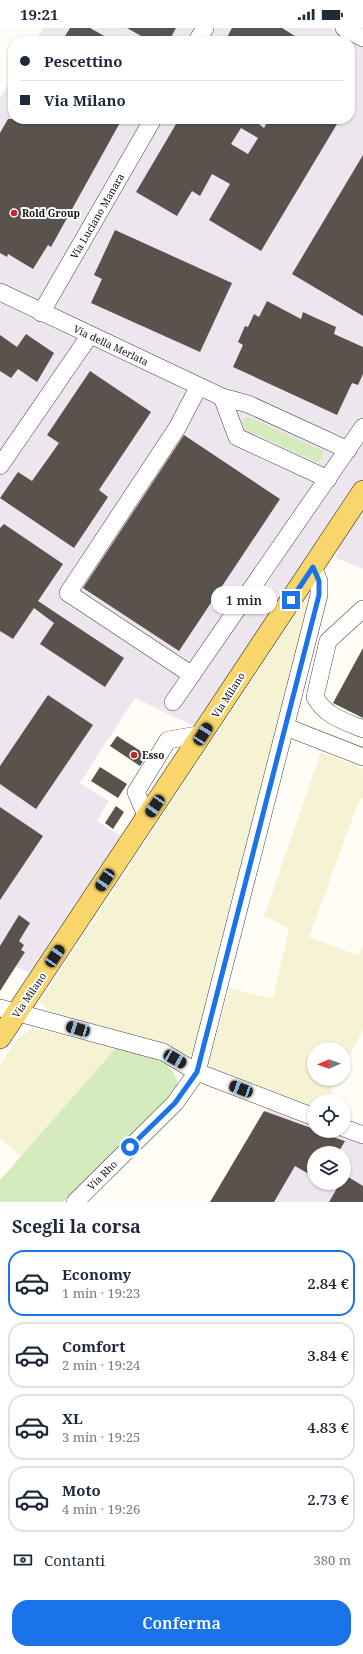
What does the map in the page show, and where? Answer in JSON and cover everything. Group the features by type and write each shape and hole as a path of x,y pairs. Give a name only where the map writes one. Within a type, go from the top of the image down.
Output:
{"main road":[{"name":"Via Milano","path":"0,1038 9,1010 147,818 363,491"}],"street":[{"path":"344,28 363,38"},
{"name":"Via Luciano Manara","path":"41,312 150,124"},
{"name":"Via della Merlata","path":"0,292 222,397 248,404 348,450"},
{"path":"0,466 90,335"},
{"path":"192,675 68,593 176,428 199,386"},
{"path":"222,397 237,437 328,479"},
{"path":"174,702 363,427"},
{"name":"Via Rho","path":"74,1202 175,1103 197,1072 319,595 319,581 313,567"},
{"path":"363,609 328,641 315,697 319,705 330,715 363,729"},
{"path":"286,727 363,757"},
{"path":"9,1010 163,1052 197,1072 307,1114"},
{"path":"351,1131 363,1135"}],"shaded area":[{"path":"43,28 331,28 347,36 38,36"},
{"path":"355,40 363,44 363,479 198,728 135,698 80,783 109,801 97,821 125,838 34,974 4,962 0,962 0,98 8,85 8,124 355,124"},
{"path":"363,506 363,569 336,558 340,541"},
{"path":"311,591 194,1056 137,1036 50,1012 40,1002"},
{"path":"321,752 363,769 363,799 360,798 309,937 359,956 363,945 363,1030 351,1053 351,1042 307,1042 307,1086 334,1086 330,1094 307,1094 307,1106 207,1070 229,988 273,999 289,928 264,916"},
{"path":"30,1030 46,1031 116,1048 21,1156 0,1139 0,1065 16,1040"},
{"path":"269,1104 307,1119 307,1138 351,1137 363,1142 363,1202 210,1202"}],"green space":[{"path":"249,417 323,451 323,459 316,462 244,429 242,421 244,418"},
{"path":"116,1048 155,1058 164,1063 171,1069 176,1077 178,1087 63,1202 0,1202 0,1180"}],"building":[{"path":"70,28 90,28 104,36 65,36"},
{"path":"127,28 176,28 172,36 141,36"},
{"path":"232,28 282,28 295,36 228,36"},
{"path":"8,119 8,124 119,124 51,247 48,245 33,269 8,254 7,257 0,253 0,133"},
{"path":"176,124 259,124 264,128 266,124 337,124 261,251 209,220 230,184 212,174 200,196 192,191 177,216 136,192","holes":["241,128 258,138 248,154 231,144"]},
{"path":"363,155 363,316 292,274"},
{"path":"115,230 232,283 200,352 91,303 102,279 94,275"},
{"path":"267,301 301,319 303,312 336,327 334,334 363,347 363,374 358,385 352,383 337,415 233,367 243,345 238,342 245,326 248,327 254,314 259,317"},
{"path":"26,334 54,353 37,382 18,369 11,378 0,371 0,335 17,347"},
{"path":"90,371 151,412 99,490 108,497 74,548 0,498 18,472 32,481 59,443 47,435"},
{"path":"184,435 280,499 179,651 83,588"},
{"path":"4,524 63,564 38,601 124,658 105,687 40,644 54,623 34,608 13,639 0,631 0,528"},
{"path":"363,648 363,718 333,703"},
{"path":"48,695 93,725 36,809 0,784 0,766"},
{"path":"117,736 147,755 140,766 110,746"},
{"path":"100,767 127,784 118,798 91,781"},
{"path":"116,806 124,812 113,829 105,823"},
{"path":"0,807 43,836 0,900"},
{"path":"19,915 30,923 19,941 24,945 21,950 25,952 0,991 0,946"},
{"path":"264,1111 307,1126 307,1138 336,1138 345,1141 342,1146 307,1146 307,1173 295,1166 274,1202 210,1202"},
{"path":"351,1179 363,1186 363,1202 329,1202 336,1190 351,1190"}],"place":[{"name":"Rold Group","path":"14,213"},
{"name":"Esso","path":"134,755"}],"route":[{"path":"130,1147 175,1103 197,1072 319,595 319,581 313,567 291,600"}]}
